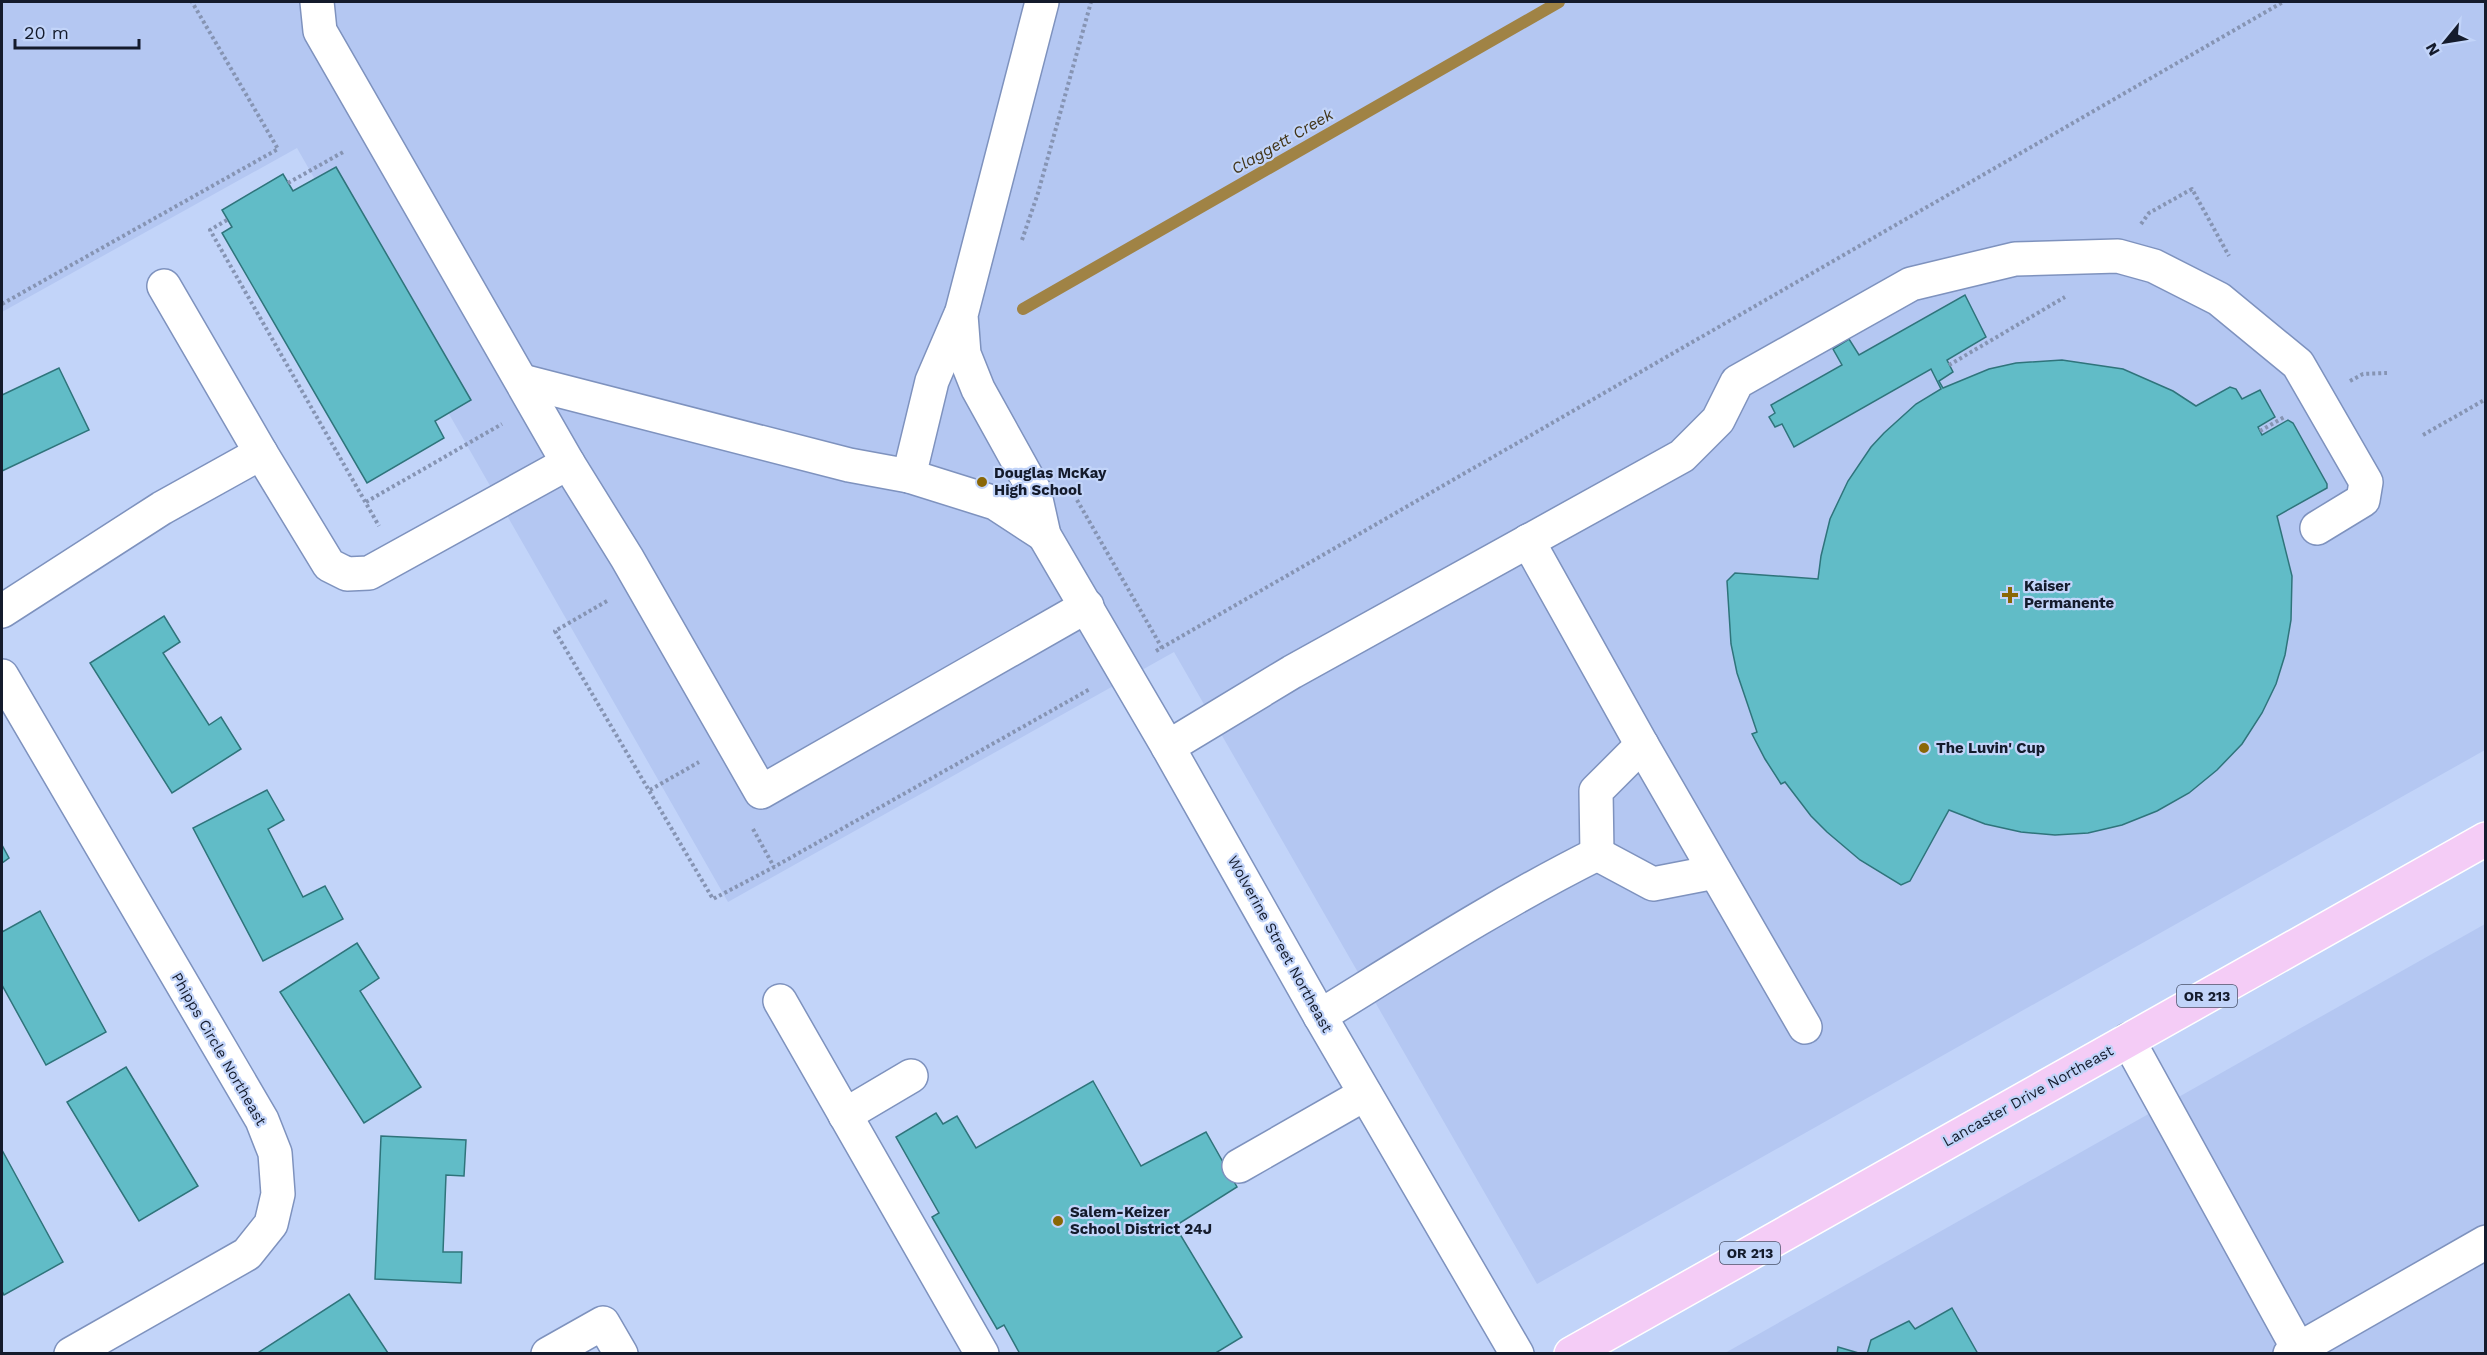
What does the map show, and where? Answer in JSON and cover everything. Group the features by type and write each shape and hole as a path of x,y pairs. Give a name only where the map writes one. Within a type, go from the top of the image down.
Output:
{"main road":[{"name":"Lancaster Drive Northeast","path":"1571,1353 2486,839"}],"street":[{"path":"317,2 320,31 568,463 627,558 761,792 1087,606"},
{"path":"909,476 932,381 960,315 1042,2"},
{"path":"1168,747 1292,672 1682,456 1718,420 1737,382 1911,284 2015,259 2118,256 2154,266 2219,299 2298,364 2366,482 2363,500 2317,528"},
{"path":"164,286 329,565 347,574 369,573 568,463"},
{"path":"960,315 964,354 978,390 1034,490 1044,535"},
{"path":"522,381 849,465 909,476 995,503 1044,535"},
{"path":"2,610 162,508 261,453"},
{"name":"Wolverine Street Northeast","path":"1044,535 1168,747 1365,1094 1517,1353"},
{"path":"1528,540 1642,745 1805,1028"},
{"name":"Phipps Circle Northeast","path":"2,676 262,1120 275,1153 278,1194 271,1224 247,1254 71,1353"},
{"path":"1597,854 1596,791 1642,745"},
{"path":"1597,854 1653,884 1715,872"},
{"path":"1320,1016 1447,938 1597,854"},
{"path":"780,1001 982,1353"},
{"path":"2128,1040 2296,1352 2486,1242"},
{"path":"845,1115 911,1076"},
{"path":"1239,1166 1365,1094"},
{"path":"548,1353 603,1323 621,1353"}],"path":[{"path":"2,304 278,149 192,2"},
{"path":"1021,243 1038,193 1090,2"},
{"path":"609,600 555,631 713,899 774,867 1162,648 2283,2"},
{"path":"288,183 352,147"},
{"path":"227,220 210,230 384,534"},
{"path":"1950,365 2073,292"},
{"path":"2423,435 2486,399"},
{"path":"366,502 504,424"},
{"path":"1074,494 1162,648"},
{"path":"650,790 700,761"}],"shaded area":[{"path":"2,2 2485,2 2485,750 1537,1284 1174,652 728,902 297,148 2,312"},
{"path":"2485,924 2485,1353 1725,1353"}],"building":[{"path":"336,167 471,400 435,421 444,438 367,483 222,233 232,227 222,210 283,174 293,191"},
{"name":"Kaiser Permanente","path":"1965,295 1986,337 1947,360 1953,372 1939,381 1943,388 1989,369 2016,363 2062,360 2123,369 2173,391 2196,406 2230,387 2236,389 2242,399 2260,390 2275,417 2258,427 2262,435 2288,420 2293,423 2327,484 2327,488 2277,516 2292,576 2291,620 2285,655 2276,684 2262,713 2242,744 2217,770 2189,793 2157,811 2122,825 2088,833 2055,835 2021,832 1985,824 1949,810 1910,881 1901,885 1860,860 1827,832 1811,816 1785,782 1781,784 1765,759 1752,734 1757,732 1737,673 1731,644 1727,581 1735,573 1818,579 1830,519 1848,481 1871,447 1884,433 1916,404 1941,389 1931,369 1794,447 1782,424 1775,427 1769,417 1775,413 1771,405 1842,365 1833,349 1849,339 1859,355"},
{"path":"59,368 89,430 2,471 2,395"},
{"path":"164,616 180,642 163,653 209,725 221,717 241,749 172,793 90,663"},
{"path":"267,790 284,820 268,829 303,897 325,886 343,919 263,961 193,828"},
{"path":"2,845 9,858 2,863"},
{"path":"40,911 106,1032 46,1065 2,985 2,932"},
{"path":"357,943 379,978 360,991 421,1087 364,1123 280,992"},
{"path":"126,1067 198,1186 139,1221 67,1102"},
{"name":"Salem-Keizer School District 24J","path":"1093,1081 1141,1166 1206,1132 1237,1187 1175,1226 1242,1337 1214,1354 1020,1354 1004,1325 997,1329 932,1217 939,1213 896,1137 936,1113 943,1124 957,1116 976,1148"},
{"path":"381,1136 466,1140 464,1176 446,1175 443,1252 462,1252 461,1283 375,1279"},
{"path":"2,1150 63,1262 4,1295 2,1291"},
{"path":"349,1294 388,1353 256,1354"},
{"path":"1952,1308 1978,1354 1867,1354 1871,1340 1909,1321 1915,1329"},
{"path":"1838,1347 1862,1354 1837,1354"}],"waterway":[{"name":"Claggett Creek","path":"1023,309 1559,2"}],"place":[{"name":"Douglas McKay High School","path":"982,482"},
{"name":"Kaiser Permanente","path":"2010,595"},
{"name":"The Luvin' Cup","path":"1924,748"},
{"name":"Salem-Keizer School District 24J","path":"1058,1221"}]}
